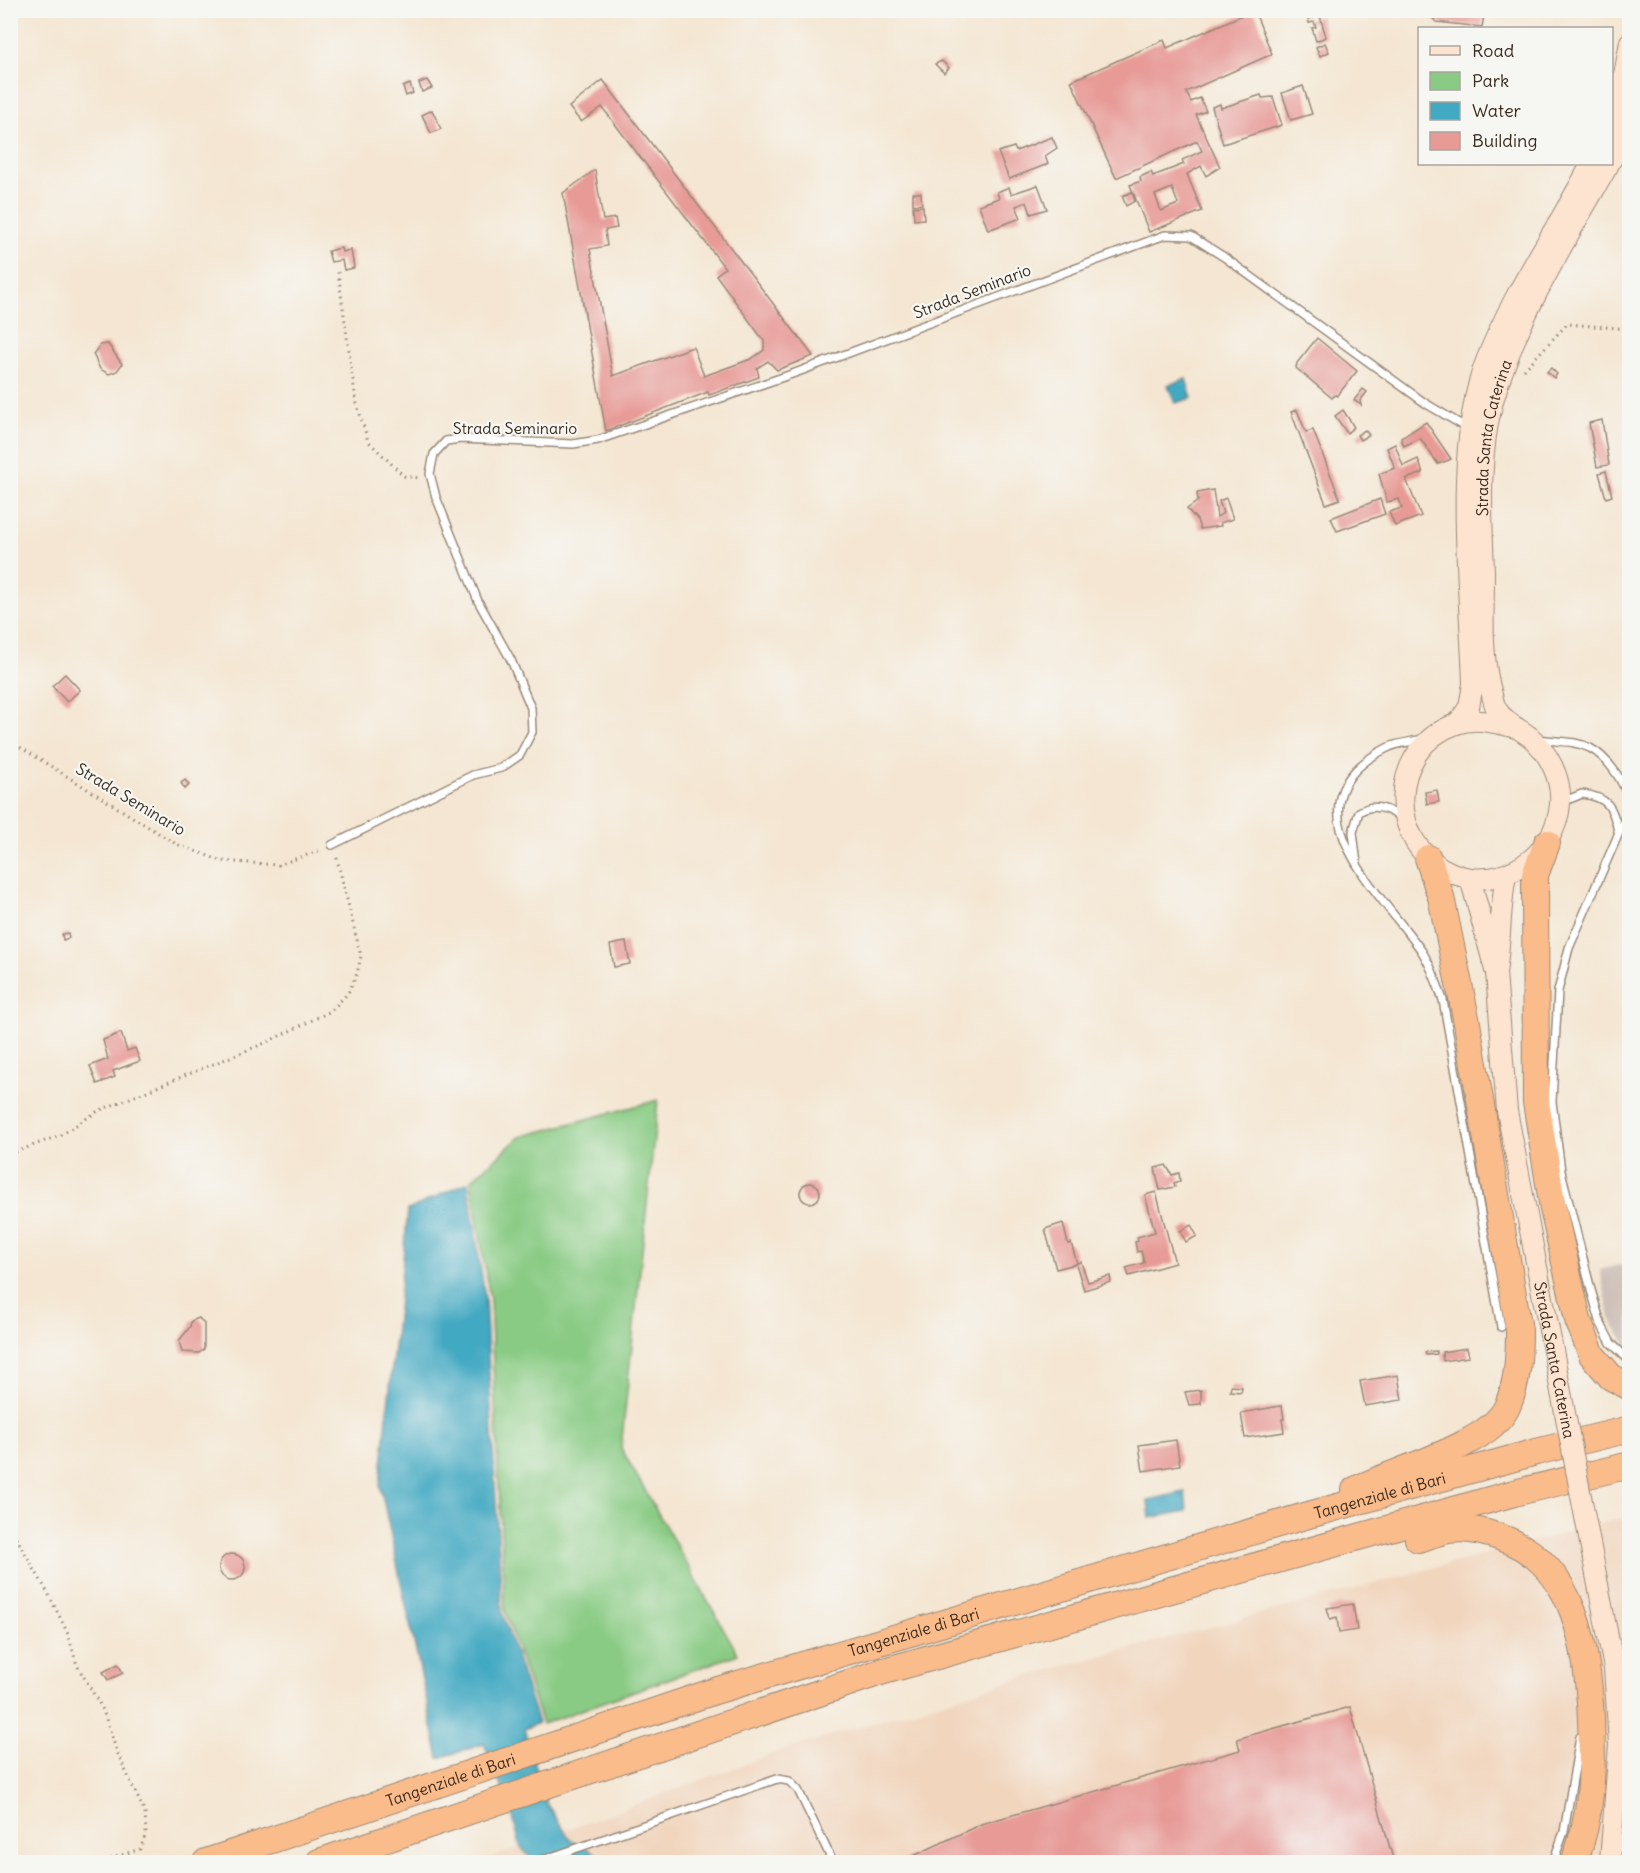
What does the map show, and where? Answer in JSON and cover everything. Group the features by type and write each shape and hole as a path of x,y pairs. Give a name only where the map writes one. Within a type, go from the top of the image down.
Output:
{"highway":[{"path":"1547,843 1536,875 1536,1102 1553,1209 1578,1320 1592,1355 1611,1377 1629,1387"},
{"path":"1305,1516 1379,1478 1452,1450 1486,1431 1506,1408 1519,1370 1520,1330 1467,1023 1441,897 1428,858"},
{"name":"Tangenziale di Bari","path":"206,1863 539,1748 718,1690 1305,1516 1536,1452 1629,1429"},
{"name":"Tangenziale di Bari","path":"319,1863 884,1671 1514,1493 1629,1465"},
{"path":"1329,1546 1385,1548 1450,1530 1480,1530 1512,1541 1535,1554 1554,1575 1569,1600 1580,1628 1589,1684 1592,1742 1590,1811 1574,1863"}],"street":[{"path":"1613,120 1617,113 1629,42"},
{"path":"1613,154 1629,115"},
{"name":"Strada Santa Caterina","path":"1457,724 1469,707 1473,684 1467,504 1469,429 1485,363 1513,300 1590,165"},
{"name":"Strada Santa Caterina","path":"1523,733 1487,721 1457,724 1434,736 1419,751 1408,769 1402,789 1406,822 1416,845 1441,868 1470,878 1506,874 1529,862 1547,843 1556,824 1560,804 1559,785 1553,766 1543,750 1496,708 1486,669 1484,453 1493,402 1518,336 1545,278 1608,165"},
{"name":"Strada Santa Caterina","path":"1496,973 1501,945 1500,903 1506,874"},
{"name":"Strada Santa Caterina","path":"1470,878 1496,973 1507,1111 1614,1668 1625,1807 1623,1863"},
{"name":"Strada Santa Caterina","path":"1610,1863 1619,1744"}],"lane":[{"name":"Strada Seminario","path":"430,474 434,454 446,441 461,439 573,444 598,440 795,373 1165,235 1191,236 1224,257 1425,404 1469,429"},
{"path":"332,846 473,775 501,768 520,755 532,732 531,708 511,660 478,601 436,497 430,474"},
{"path":"1523,733 1591,749 1608,763 1623,785 1628,802 1625,819 1569,948 1558,991 1552,1102 1562,1171 1594,1301 1611,1343 1629,1361"},
{"path":"1434,736 1389,747 1369,759 1348,781 1339,802 1338,822 1345,847 1358,867 1422,951 1443,1000 1501,1327"},
{"path":"1560,804 1582,794 1607,801 1614,809 1618,831"},
{"path":"1358,867 1353,832 1359,812 1371,807 1380,808 1391,811 1406,822"},
{"path":"1552,1863 1564,1832 1589,1684"},
{"path":"537,1863 768,1781 784,1779 798,1790 833,1863"}],"path":[{"path":"338,272 356,401 368,441 404,476 417,479 430,474"},
{"path":"1518,376 1567,324 1629,329"},
{"name":"Strada Seminario","path":"10,741 176,844 222,861 278,865 332,846"},
{"path":"10,1154 61,1135 98,1110 265,1043 331,1011 348,993 357,974 361,956 340,867 332,846"},
{"path":"10,1527 48,1593 68,1634 77,1665 104,1710 117,1752 145,1813 146,1834 140,1849 100,1863"}],"shaded area":[{"path":"1630,1262 1629,1350 1610,1318 1600,1270"},
{"path":"1629,1516 1629,1862 480,1862 780,1751 1023,1677"}],"green space":[{"path":"658,1100 621,1448 738,1654 542,1724 505,1611 490,1300 471,1180 520,1137"}],"water":[{"path":"1186,379 1192,398 1175,403 1168,385"},
{"path":"468,1182 485,1298 502,1612 538,1723 524,1729 548,1806 570,1839 611,1862 534,1862 520,1846 513,1817 484,1744 439,1758 380,1485 408,1210"},
{"path":"1185,1492 1187,1511 1150,1518 1148,1500"}],"building":[{"path":"1254,10 1272,54 1186,92 1191,102 1200,98 1206,111 1196,115 1220,167 1206,176 1201,166 1187,174 1202,211 1149,232 1130,185 1141,181 1140,177 1151,172 1153,176 1184,164 1182,160 1202,151 1197,141 1116,178 1071,81 1164,40 1167,48","holes":["1172,188 1178,204 1161,211 1155,195"]},
{"path":"1453,10 1466,13 1467,10 1485,10 1482,27 1436,22 1432,17 1434,11"},
{"path":"1320,16 1326,37 1316,41 1312,28 1316,27 1314,22 1309,23 1308,19"},
{"path":"1325,43 1329,52 1320,56 1316,47"},
{"path":"942,61 949,68 944,73 935,64"},
{"path":"427,80 432,88 422,92 419,83"},
{"path":"603,80 813,356 777,370 768,361 757,368 759,377 709,395 708,392 606,431 563,193 595,170 603,220 615,218 617,228 605,230 607,246 590,249 613,376 693,347 704,376 751,359 764,350 764,341 716,275 725,268 602,107 581,122 569,107"},
{"path":"410,84 413,93 406,96 403,87"},
{"path":"1303,86 1312,114 1291,120 1282,93"},
{"path":"1261,95 1262,98 1273,97 1282,125 1223,144 1212,107 1220,104 1221,108"},
{"path":"432,110 441,129 431,133 422,115"},
{"path":"1052,137 1057,148 1045,156 1048,164 1009,179 998,152 1014,147 1016,151"},
{"path":"1038,185 1047,209 1031,214 1027,202 1016,206 1021,218 988,230 979,205 999,198 997,192 1009,187 1011,194"},
{"path":"1132,192 1135,201 1126,206 1122,196"},
{"path":"913,193 921,193 922,204 913,205"},
{"path":"923,206 924,219 914,220 913,207"},
{"path":"341,248 342,252 351,250 354,268 344,270 342,260 331,262 328,251"},
{"path":"1317,338 1357,371 1337,396 1332,398 1296,368 1297,363"},
{"path":"108,344 122,364 117,371 109,374 100,369 93,354 100,345"},
{"path":"1551,368 1557,374 1554,378 1547,372"},
{"path":"1363,389 1367,392 1360,401 1361,405 1354,400"},
{"path":"1297,410 1306,432 1313,430 1340,499 1326,504 1291,412"},
{"path":"1343,410 1354,427 1347,433 1335,416"},
{"path":"1602,420 1609,465 1597,467 1589,423"},
{"path":"1426,422 1451,459 1438,464 1420,438 1404,446 1401,438"},
{"path":"1365,430 1369,435 1360,440 1357,435"},
{"path":"1395,444 1403,466 1418,459 1423,473 1406,479 1421,516 1395,526 1389,512 1402,508 1399,499 1387,502 1379,474 1395,468 1387,448"},
{"path":"1606,471 1612,496 1606,498 1599,473"},
{"path":"1213,490 1217,517 1223,513 1219,501 1226,498 1233,519 1220,523 1221,526 1200,529 1197,520 1187,509 1198,501 1197,493"},
{"path":"1380,499 1385,514 1337,531 1331,518"},
{"path":"65,674 80,690 67,702 52,686"},
{"path":"185,780 189,785 185,789 181,783"},
{"path":"1437,790 1439,802 1427,804 1425,792"},
{"path":"68,933 69,938 63,940 62,934"},
{"path":"626,942 630,964 614,967 610,945"},
{"path":"121,1033 127,1051 135,1048 140,1061 113,1071 115,1077 97,1084 90,1066 108,1059 103,1040"},
{"path":"1166,1165 1172,1175 1179,1173 1180,1181 1174,1183 1175,1187 1160,1190 1155,1168"},
{"path":"810,1183 817,1186 820,1193 817,1200 810,1203 803,1200 800,1193 803,1186"},
{"path":"1156,1192 1175,1263 1129,1276 1126,1268 1144,1263 1141,1251 1137,1252 1135,1242 1138,1241 1137,1237 1155,1232 1145,1195"},
{"path":"1063,1223 1068,1244 1071,1243 1077,1263 1081,1262 1088,1282 1110,1276 1111,1282 1084,1290 1076,1264 1056,1269 1045,1229"},
{"path":"1191,1225 1197,1236 1186,1242 1180,1231"},
{"path":"199,1318 204,1324 204,1349 199,1353 182,1352 179,1341 190,1327 191,1321"},
{"path":"1467,1348 1469,1357 1443,1361 1442,1352"},
{"path":"1437,1351 1437,1354 1426,1355 1425,1352"},
{"path":"1398,1375 1402,1400 1365,1406 1360,1381"},
{"path":"1231,1386 1242,1387 1241,1392 1230,1391"},
{"path":"1201,1390 1201,1404 1189,1405 1185,1392"},
{"path":"1282,1406 1284,1432 1245,1438 1241,1413"},
{"path":"1176,1440 1180,1465 1143,1471 1139,1445"},
{"path":"232,1554 242,1557 245,1567 242,1577 232,1580 222,1577 219,1567 222,1557"},
{"path":"1353,1604 1357,1630 1339,1633 1337,1617 1330,1619 1327,1608"},
{"path":"118,1664 123,1673 108,1680 103,1672"},
{"path":"1350,1707 1394,1862 901,1862 981,1824 1240,1750 1237,1739"}]}
